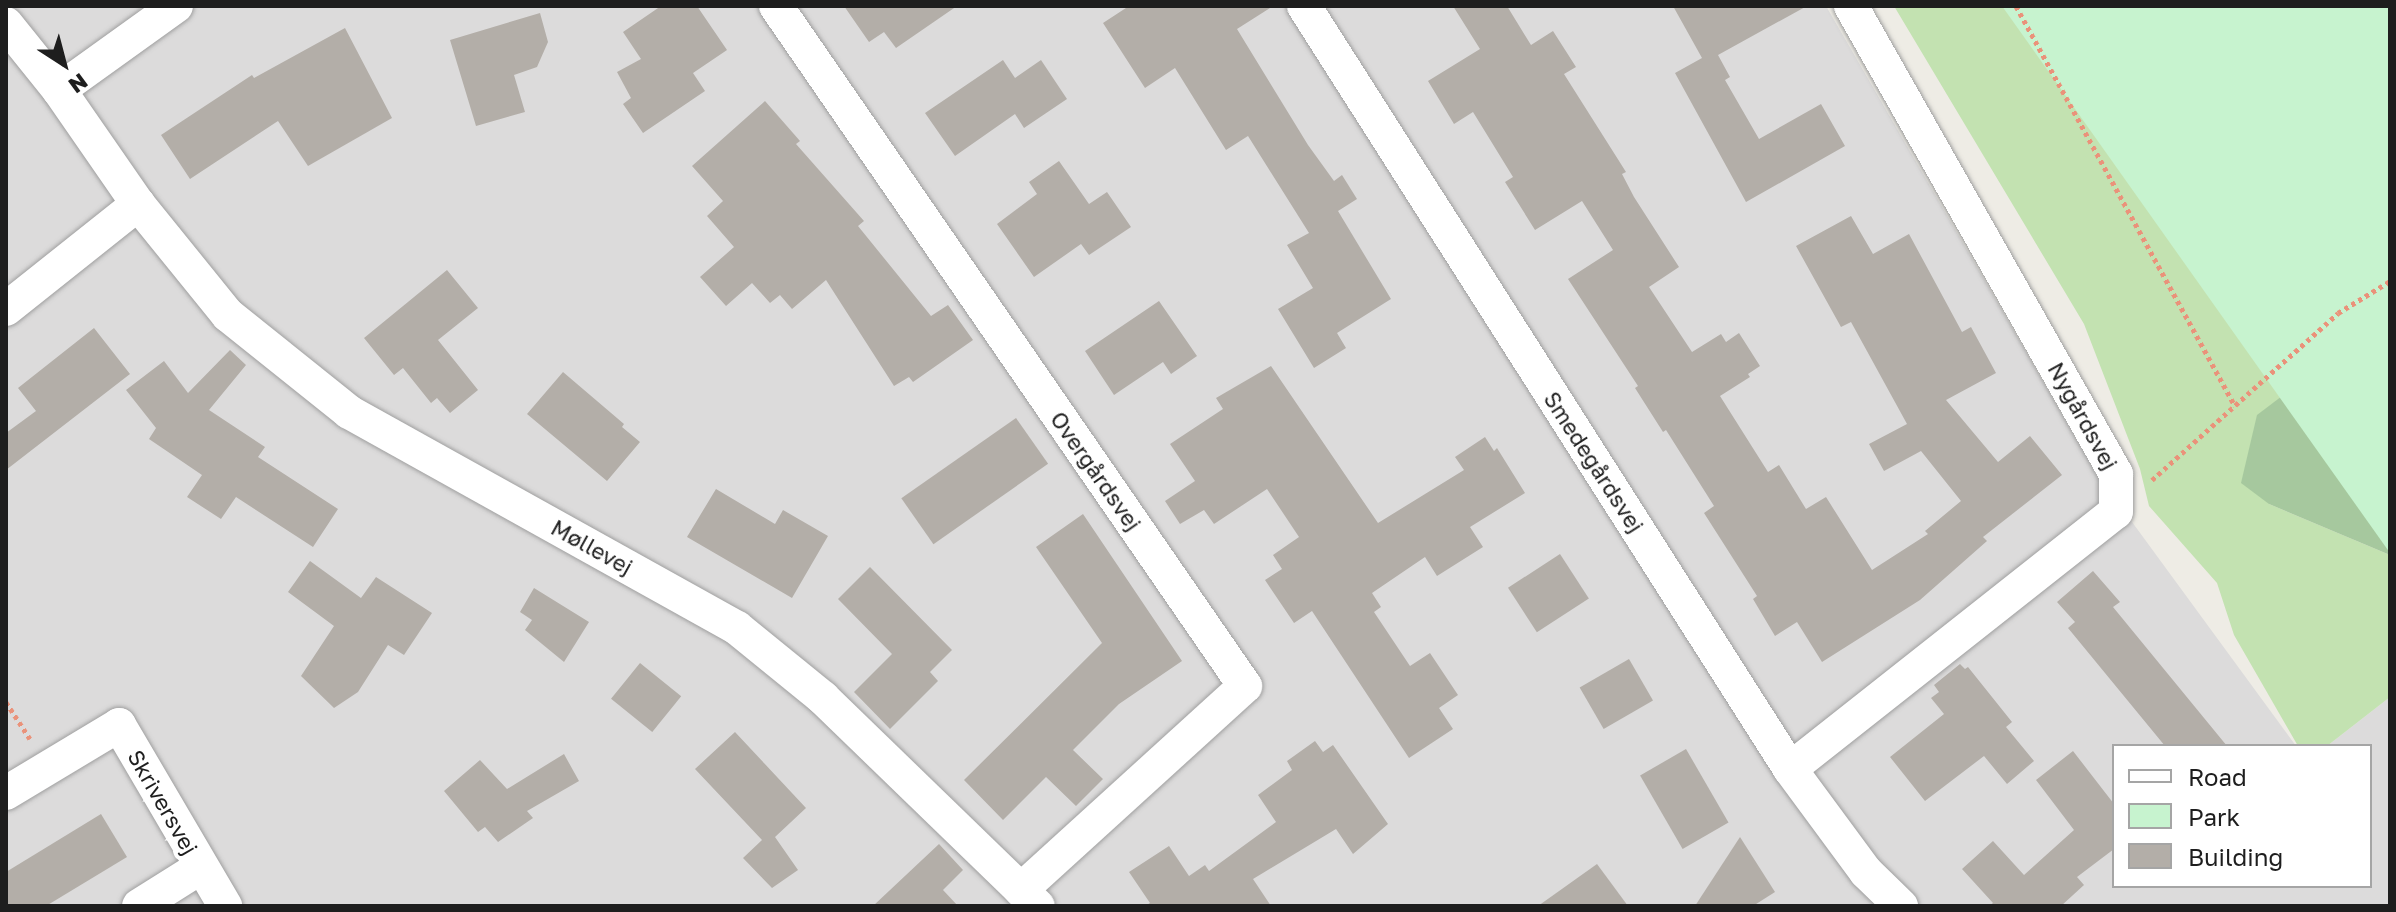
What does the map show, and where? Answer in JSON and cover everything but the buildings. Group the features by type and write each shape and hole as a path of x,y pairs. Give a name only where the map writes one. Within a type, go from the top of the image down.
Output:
{"street":[{"path":"59,90 176,6"},
{"name":"Overgårdsvej","path":"776,6 1245,686 1030,898"},
{"name":"Smedegårdsvej","path":"1304,6 1790,769 1866,872 1901,906"},
{"name":"Nygårdsvej","path":"1851,6 2116,474 2116,512"},
{"name":"Møllevej","path":"6,24 59,90 138,204 228,315 349,412 737,628 823,698 1030,898"},
{"path":"6,309 138,204"},
{"path":"1790,769 2116,512"},
{"name":"Skriversvej","path":"6,793 119,725 225,906"},
{"name":"Skriversvej","path":"139,906 201,867"}],"path":[{"path":"2016,6 2235,406"},
{"path":"2116,512 2338,313 2390,281"}],"shaded area":[{"path":"6,6 1826,6 2094,470 2295,744 2112,744 2112,888 2372,888 2372,744 2330,744 2390,697 2390,906 6,906"}],"green space":[{"path":"1894,6 2390,6 2269,504 2390,555 2390,697 2330,744 2297,744 2234,635 2217,583 2149,506 2140,469 2084,324"},
{"path":"2002,6 2390,6 2390,553"},
{"path":"2390,314 2390,555 2269,504 2241,483 2257,415"}]}
